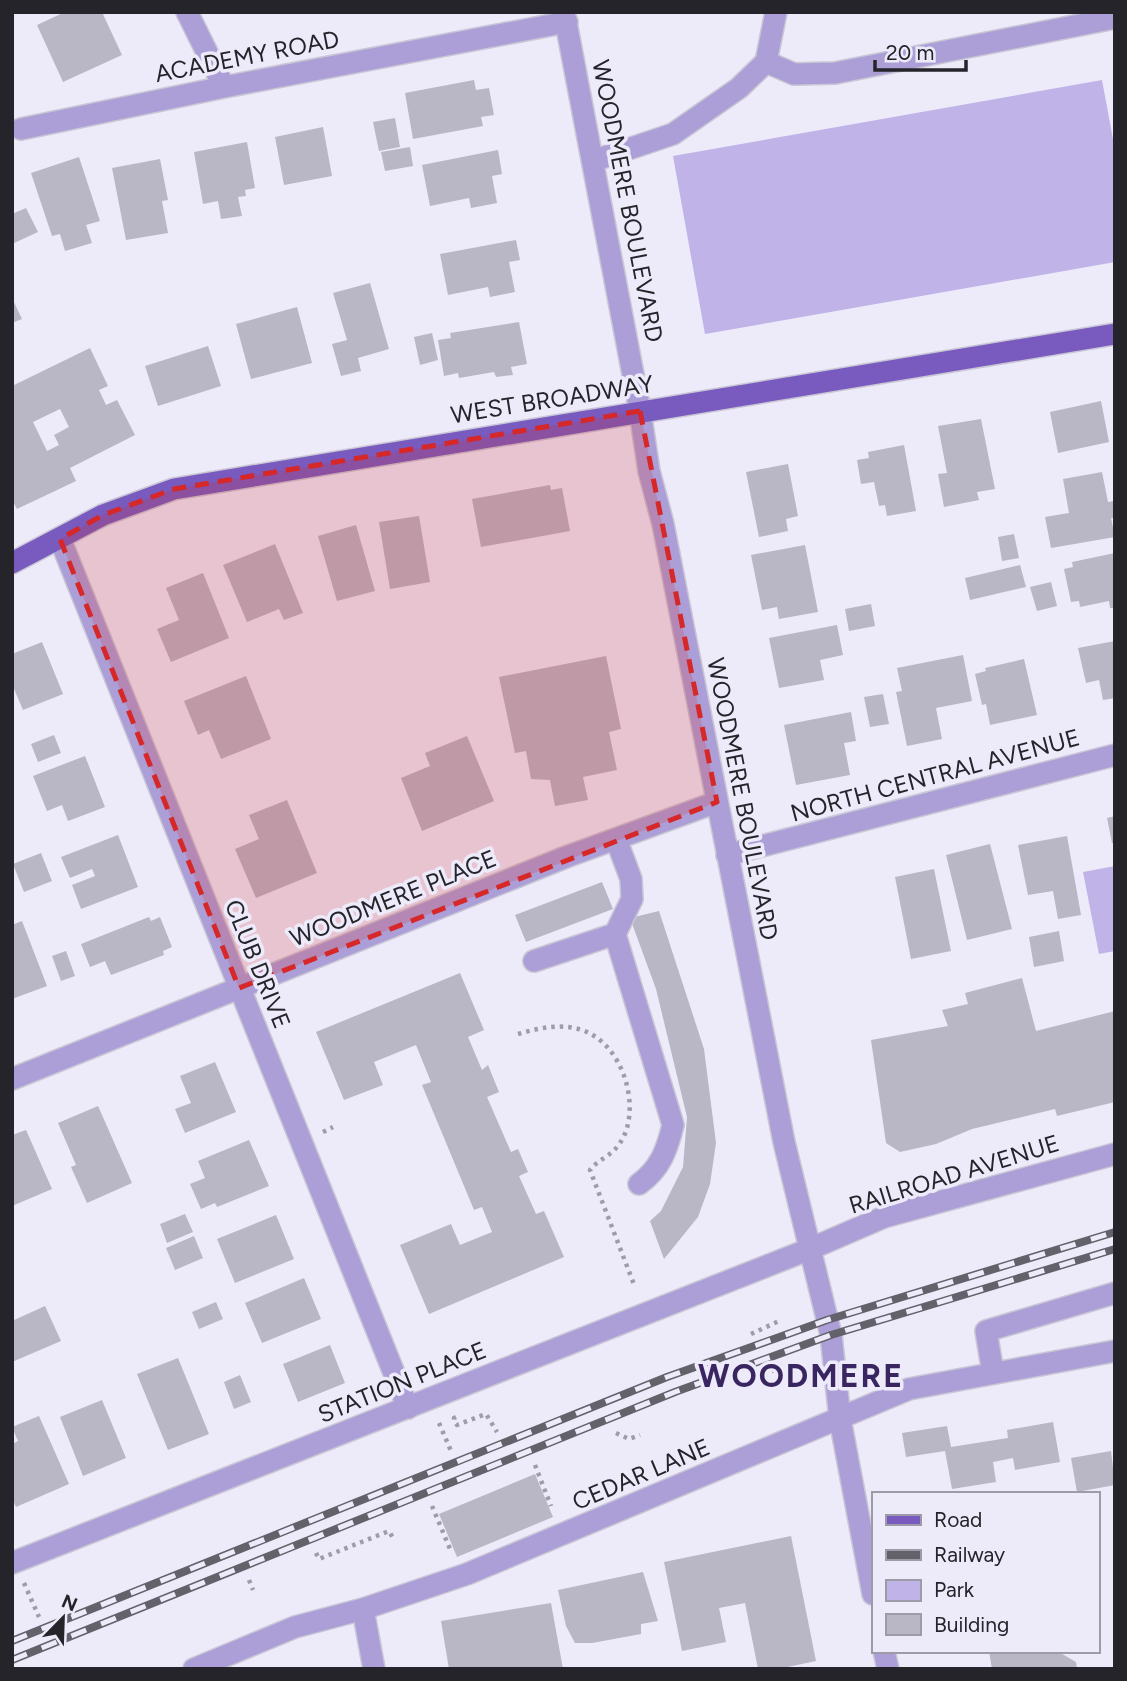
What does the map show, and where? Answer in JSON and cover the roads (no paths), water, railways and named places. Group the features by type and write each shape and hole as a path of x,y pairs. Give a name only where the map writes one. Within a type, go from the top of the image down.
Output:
{"main road":[{"name":"WEST BROADWAY","path":"13,561 103,515 174,489 1115,334"}],"street":[{"path":"187,12 224,87"},
{"path":"593,161 673,134 738,88 766,62 776,12"},
{"name":"ACADEMY ROAD","path":"21,129 566,17"},
{"name":"WOODMERE BOULEVARD","path":"566,17 649,471 663,524 784,1142 831,1335 840,1419 872,1589"},
{"path":"766,62 794,74 835,73 1115,18"},
{"name":"CLUB DRIVE","path":"60,539 408,1408"},
{"name":"NORTH CENTRAL AVENUE","path":"727,855 1115,755"},
{"name":"WOODMERE PLACE","path":"12,1079 616,839 717,802"},
{"path":"616,839 631,879 632,899 615,934 673,1125 666,1151 652,1174 639,1184"},
{"path":"534,961 615,934"},
{"name":"RAILROAD AVENUE","path":"810,1249 884,1217 1115,1154"},
{"name":"STATION PLACE","path":"12,1563 810,1249"},
{"path":"993,1373 986,1331 1115,1293"},
{"name":"CEDAR LANE","path":"194,1669 295,1627 363,1609 467,1574 909,1389 1115,1351"},
{"path":"363,1609 374,1669"}],"railway":[{"path":"12,1641 667,1377 827,1320 1115,1232"},
{"path":"12,1660 675,1392 831,1335 1115,1249"}],"district":[{"name":"WOODMERE","path":"801,1376"}]}
